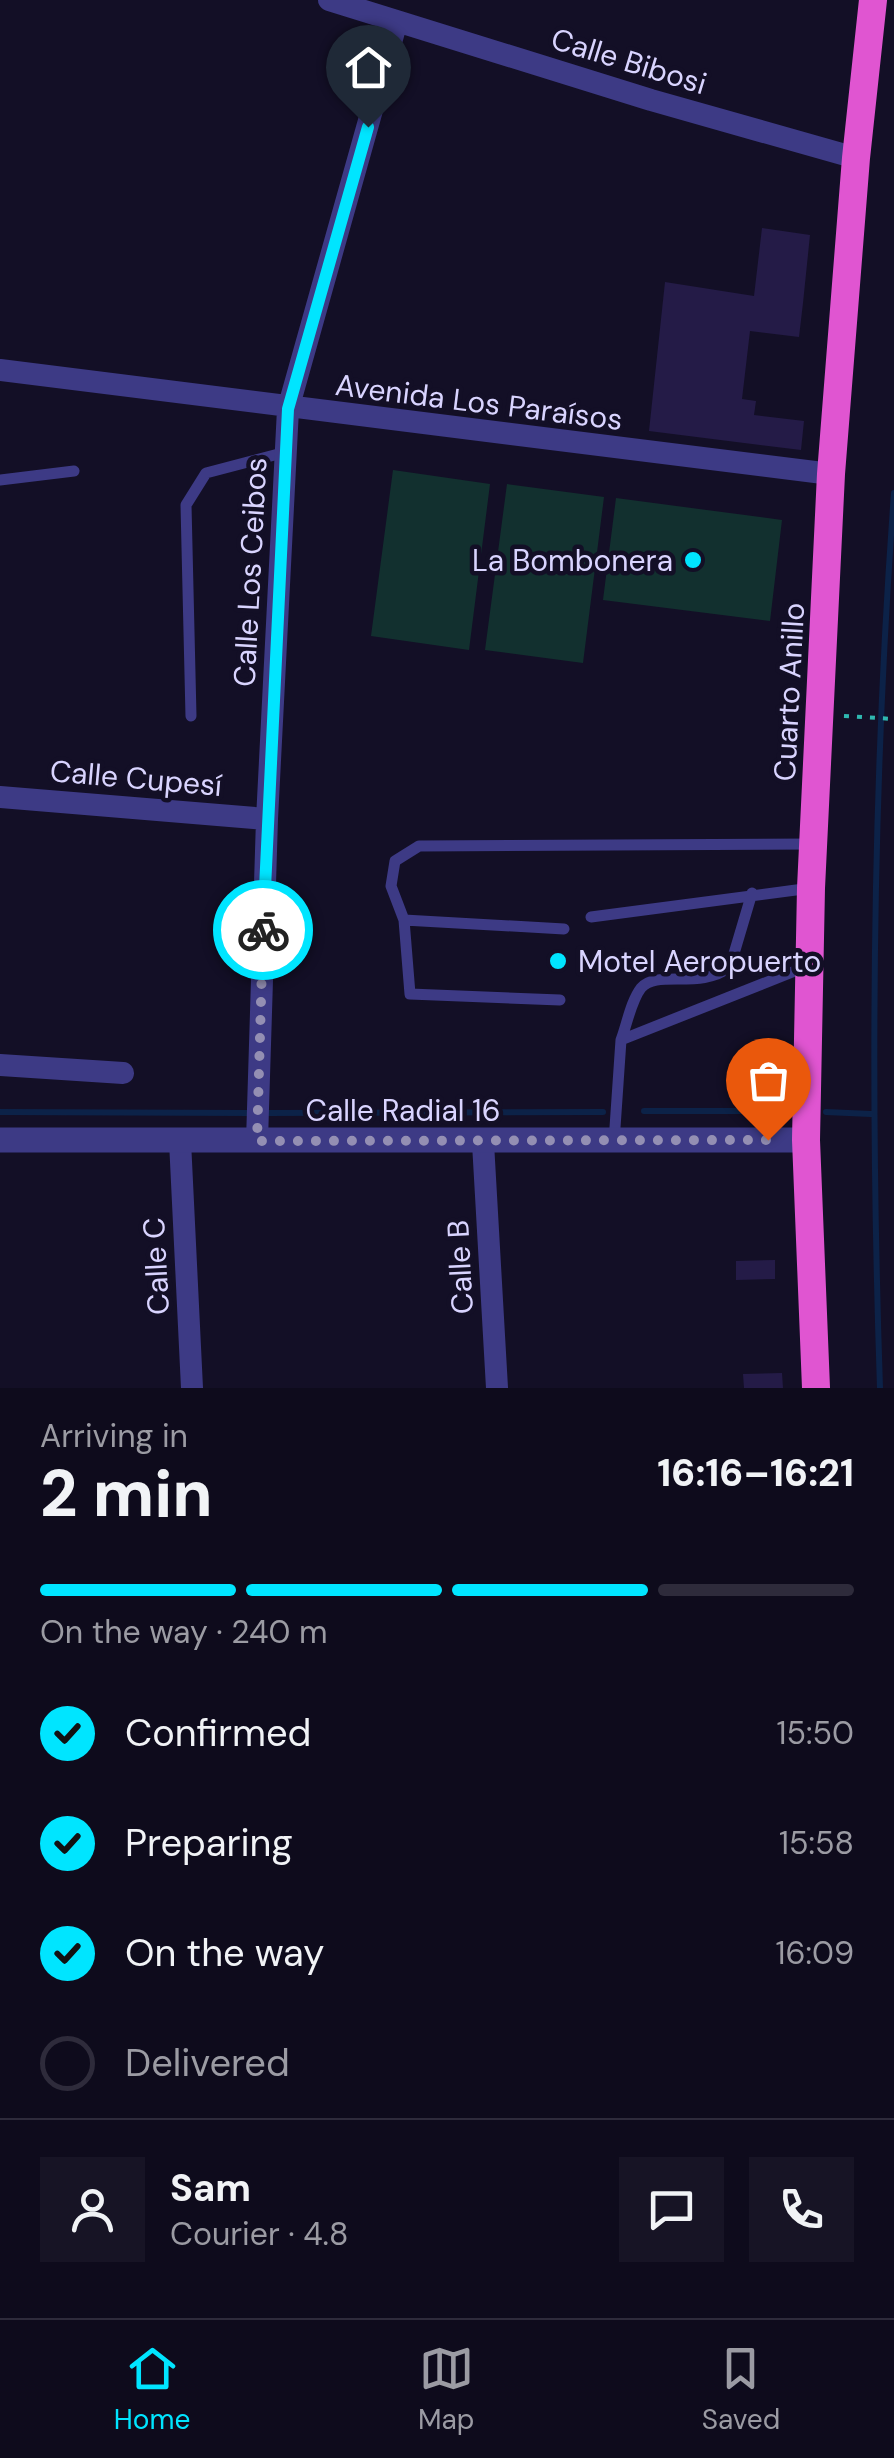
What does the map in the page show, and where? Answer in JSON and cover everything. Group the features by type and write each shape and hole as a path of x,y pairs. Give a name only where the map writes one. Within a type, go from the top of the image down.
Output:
{"highway":[{"name":"Cuarto Anillo","path":"816,1388 806,1140 811,888 832,474 856,158 873,0"}],"street":[{"name":"Calle Bibosi","path":"329,0 856,158"},
{"name":"Calle Los Ceibos","path":"257,1141 267,819 288,409 397,21"},
{"name":"Avenida Los Paraísos","path":"0,370 832,474"},
{"name":"Calle Cupesí","path":"0,796 267,819"},
{"path":"0,1065 123,1073"},
{"name":"Calle Radial 16","path":"0,1140 806,1140"},
{"name":"Calle C","path":"180,1142 192,1388"},
{"name":"Calle B","path":"482,1143 497,1388"}],"lane":[{"path":"191,716 186,504 206,472 286,452"},
{"path":"0,480 74,471"},
{"path":"560,1000 410,994 404,920 391,886 395,861 418,846 814,844"},
{"path":"591,917 811,888"},
{"path":"614,1142 621,1040 639,990 647,983 707,981 730,967 752,893"},
{"path":"404,920 564,929"},
{"path":"621,1040 810,965"}],"path":[{"path":"866,716 894,719"}],"green space":[{"path":"393,470 490,484 469,650 371,636"},
{"path":"507,484 604,497 583,663 485,650"},
{"name":"La Bombonera","path":"616,498 782,520 770,621 603,600"}],"building":[{"path":"762,228 810,235 803,303 799,337 750,331 742,399 756,401 754,415 804,421 801,450 649,431 665,282 754,296"},
{"path":"775,1260 775,1279 736,1280 736,1261"},
{"path":"782,1373 783,1388 744,1388 743,1374"}],"waterway":[{"path":"880,1388 875,940 881,717 894,493"},
{"path":"644,1111 751,1111"},
{"path":"0,1112 251,1113"},
{"path":"265,1113 603,1112"},
{"path":"826,1112 871,1114"}],"way so far":[{"path":"263,930 257,1141 768,1140"}],"place":[{"name":"La Bombonera","path":"693,560"},
{"name":"Motel Aeropuerto","path":"558,961"}],"route":[{"path":"263,930 288,409 368,127"}]}
